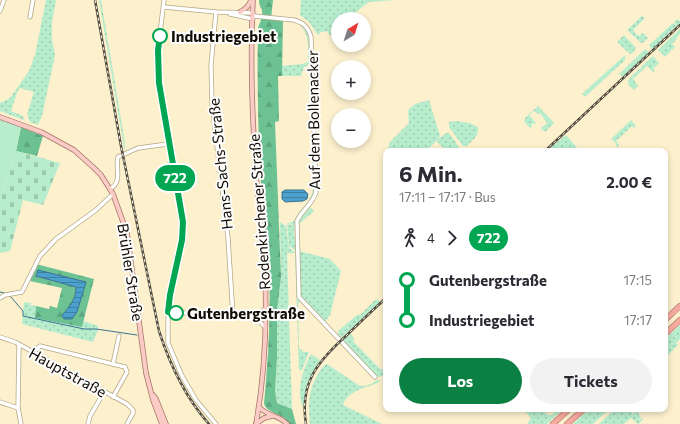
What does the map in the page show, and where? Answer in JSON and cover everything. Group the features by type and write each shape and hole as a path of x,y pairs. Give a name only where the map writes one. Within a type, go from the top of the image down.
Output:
{"highway":[{"path":"668,317 680,306"},
{"path":"668,331 680,320"},
{"path":"553,424 566,412"},
{"path":"567,424 581,412"}],"main road":[{"path":"240,12 249,5 252,0"},
{"name":"Rodenkirchener Straße","path":"252,0 256,173 265,272 266,308 264,362 256,424"},
{"name":"Brühler Straße","path":"0,117 42,132 74,150 101,175 113,194 127,233 146,373 152,394 156,399 165,424"},
{"path":"259,407 264,413 278,417 287,424"},
{"path":"256,424 264,418 272,416"}],"street":[{"path":"0,11 4,0"},
{"path":"30,17 33,0"},
{"path":"164,0 158,50 158,77 183,231 170,295 168,312 168,342 174,360 196,400 216,424"},
{"path":"164,8 253,16"},
{"name":"Hans-Sachs-Straße","path":"216,12 211,65 212,104 228,238 232,316"},
{"path":"226,13 240,12 253,16"},
{"name":"Auf dem Bollenacker","path":"253,16 299,21 309,30 311,37 316,192 313,201 299,217 297,222 299,297 376,377"},
{"path":"110,189 116,183 119,176 118,157 138,148 168,144"},
{"path":"0,298 5,295 22,292 38,260 52,243 96,210 113,194"},
{"path":"252,318 266,308"},
{"path":"168,312 252,318 259,321 265,327"},
{"path":"112,364 119,336"},
{"name":"Hauptstraße","path":"0,337 19,345 127,404 133,410 127,424"},
{"path":"19,345 18,408 21,424"},
{"path":"33,353 40,346 124,367 127,370 114,397"},
{"path":"88,424 90,416 104,392"},
{"path":"0,402 18,408"}],"green space":[{"path":"46,0 56,0 52,22 52,40 55,55 42,116 38,125 30,122 27,114 34,92 20,88 18,90 11,111 23,116 24,120 0,111 0,103 10,98 29,71 35,55"},
{"path":"99,0 101,0 125,143 125,153"},
{"path":"259,0 273,0 271,19 283,21 282,76 278,76 279,121 275,122 281,277 277,311 275,391 277,403 292,409 296,424 290,424 283,417 266,408 264,404 269,338 270,288 259,153 258,28 262,10"},
{"path":"301,0 395,0 369,2 356,12 331,12 331,36 327,31 321,32 318,35 309,22 300,15"},
{"path":"642,16 645,18 633,30 636,35 637,34 639,36 643,33 648,38 641,43 627,30"},
{"path":"677,19 680,21 680,24 677,26 674,22"},
{"path":"673,23 677,26 652,50 649,45"},
{"path":"300,26 307,32 309,38 310,64 304,67 301,76 282,76 282,66 308,62 308,45 306,34"},
{"path":"680,29 680,34 672,44 675,47 672,50 671,49 665,57 658,50"},
{"path":"624,35 636,48 633,53 630,54 618,43"},
{"path":"645,49 649,52 623,77 619,74"},
{"path":"625,55 625,60 585,97 582,94"},
{"path":"653,56 659,63 653,69 655,72 647,66 633,79 638,86 634,90 628,84 628,80"},
{"path":"429,100 440,136 438,139 448,132 459,148 444,148 438,143 438,140 429,148 388,148 390,142 409,123 408,110 415,104"},
{"path":"538,106 554,123 545,132 541,128 547,123 540,113 538,114 534,111 529,115 536,123 533,123 531,125 532,127 530,128 524,121 526,117"},
{"path":"0,120 21,127 16,151 0,200"},
{"path":"631,120 636,126 634,128 632,126 616,141 619,145 617,147 615,142 611,139"},
{"path":"456,121 469,123 478,127 477,135 467,146 463,146 449,127 449,122"},
{"path":"21,127 43,136 37,156 16,151"},
{"path":"311,135 313,135 314,192 311,199 296,220 294,233 296,251 289,246 287,224 292,224 285,223 294,221 309,200 312,193"},
{"path":"566,135 577,148 556,148 550,148"},
{"path":"16,151 60,163 43,205 23,200 10,251 0,253 0,200"},
{"path":"310,207 314,211 299,224 299,251 330,259 341,271 330,315 325,322 300,294 298,226 301,218"},
{"path":"280,222 286,226 289,248 296,253 297,298 300,302 298,304 299,348 304,352 309,352 302,370 299,370 295,253 287,253 292,409 277,403 275,391 277,311 281,277"},
{"path":"36,264 94,279 82,327 35,318 36,306 49,309 50,306 57,308 62,288 30,281","holes":["37,276 86,282 64,319 62,315 72,302 76,287"]},
{"path":"376,299 381,302 341,338 339,335 338,336 338,331 357,315 360,315"},
{"path":"24,302 31,303 30,305 36,306 35,317 82,327 84,321 98,326 93,342 22,324"},
{"path":"680,325 680,339 676,343 678,345 668,355 668,336"},
{"path":"350,334 352,335 354,339 353,341 380,369 383,369 383,376 379,377 373,374 342,341"},
{"path":"311,354 320,360 308,382 303,407 300,394 301,380 305,366"},
{"path":"327,364 360,386 369,385 377,380 380,380 378,383 353,393 345,400 343,405 382,424 310,424 309,404 312,386 322,368"},
{"path":"526,412 544,412 548,415 552,415 555,412 560,412 547,424 527,424 531,418"},
{"path":"586,412 606,412 593,424 573,424"},
{"path":"612,412 631,412 633,414 635,412 639,412 638,413 641,417 639,419 640,420 642,418 643,420 638,424 631,418 624,424 599,424"}],"water":[{"path":"285,190 304,190 308,194 307,199 303,201 285,202 282,199 282,192"},
{"path":"38,270 86,282 77,312 72,319 64,319 62,315 72,302 76,287 36,276"}],"waterway":[{"path":"0,292 8,294"},
{"path":"10,296 23,311 23,316 84,329 96,329 137,335"}],"railway":[{"path":"95,0 121,146 159,331 179,380 200,414 209,424"},
{"path":"548,148 680,25"},
{"path":"306,424 306,396 309,384 320,363 328,353 383,301"}],"bus line":[{"name":"722","path":"160,36 158,50 158,77 168,144 183,222 182,240 170,295 168,312 176,313"}],"place":[{"name":"Industriegebiet","path":"160,36"},
{"name":"Gutenbergstraße","path":"176,313"}]}
